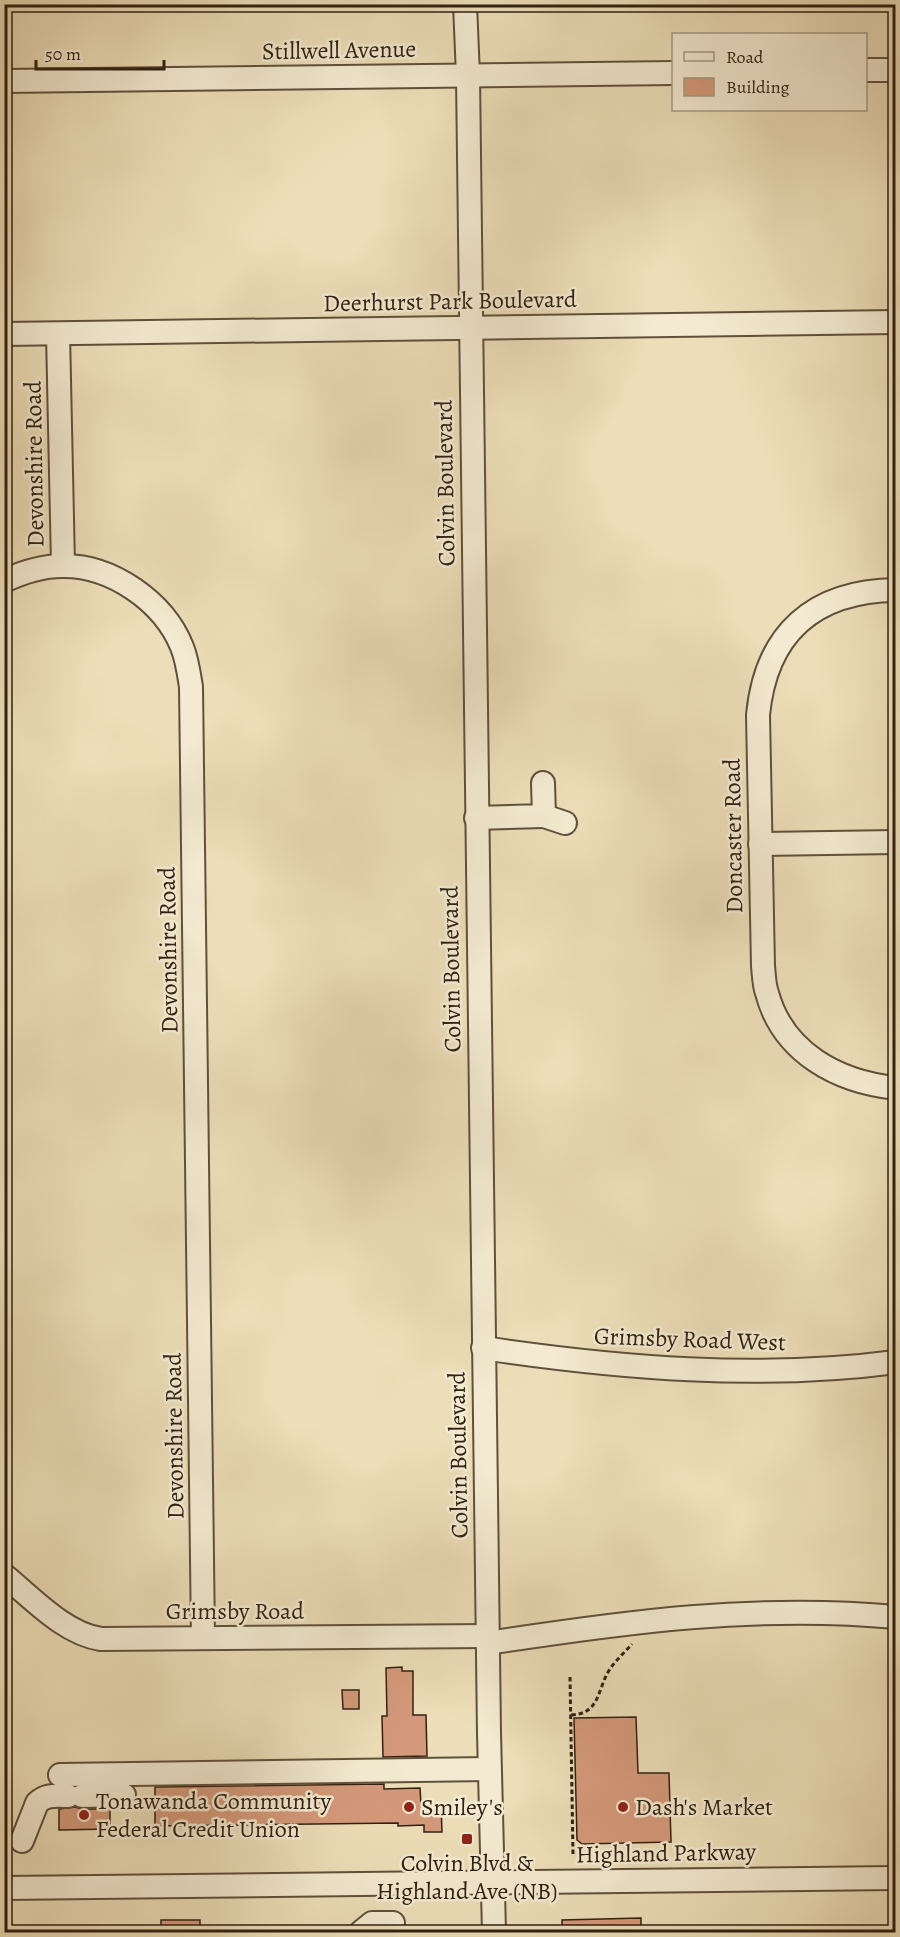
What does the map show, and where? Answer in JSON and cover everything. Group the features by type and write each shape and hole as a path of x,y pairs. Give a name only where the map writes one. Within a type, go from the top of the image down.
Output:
{"street":[{"name":"Colvin Boulevard","path":"465,4 468,75 489,1769 494,1932"},
{"path":"867,70 896,70"},
{"name":"Stillwell Avenue","path":"4,81 672,73"},
{"name":"Deerhurst Park Boulevard","path":"4,334 896,322"},
{"name":"Devonshire Road","path":"58,334 63,566 104,573 143,595 159,610 172,627 182,647 191,687 203,1638"},
{"path":"4,581 41,568 63,566"},
{"name":"Doncaster Road","path":"896,590 873,590 850,595 810,614 792,629 773,656 760,689 758,715 763,966 767,994 780,1024 803,1053 827,1068 853,1079 896,1088"},
{"path":"476,818 554,820 543,783"},
{"path":"760,844 896,842"},
{"name":"Grimsby Road West","path":"483,1348 628,1366 806,1370 896,1362"},
{"name":"Grimsby Road","path":"4,1575 65,1625 91,1638 488,1640"},
{"path":"488,1640 605,1624 724,1614 805,1611 896,1617"},
{"path":"60,1775 489,1769"},
{"path":"22,1841 37,1803 47,1796 124,1795"},
{"name":"Highland Parkway","path":"4,1888 896,1878"},
{"path":"361,1932 372,1923 393,1923"}],"path":[{"path":"571,1715 582,1714 595,1702 611,1667 634,1641"},
{"path":"570,1677 573,1854"}],"building":[{"path":"402,1667 402,1671 413,1671 413,1715 426,1715 427,1756 383,1757 382,1716 387,1716 386,1668"},
{"path":"342,1690 359,1690 359,1709 343,1709"},
{"name":"Dash's Market","path":"636,1717 638,1773 669,1773 671,1842 582,1844 577,1840 574,1718"},
{"path":"384,1784 384,1789 420,1788 421,1805 441,1804 442,1832 424,1832 424,1825 398,1826 398,1823 155,1826 155,1787"},
{"name":"Tonawanda Community Federal Credit Union","path":"75,1807 110,1809 110,1829 59,1830 59,1809"},
{"path":"641,1918 641,1932 562,1932 562,1920"},
{"path":"161,1920 200,1920 200,1932 161,1932"}],"place":[{"name":"Smiley's","path":"409,1807"},
{"name":"Dash's Market","path":"623,1807"},
{"name":"Tonawanda Community Federal Credit Union","path":"84,1815"},
{"name":"Colvin Blvd & Highland Ave (NB)","path":"467,1839"}]}
